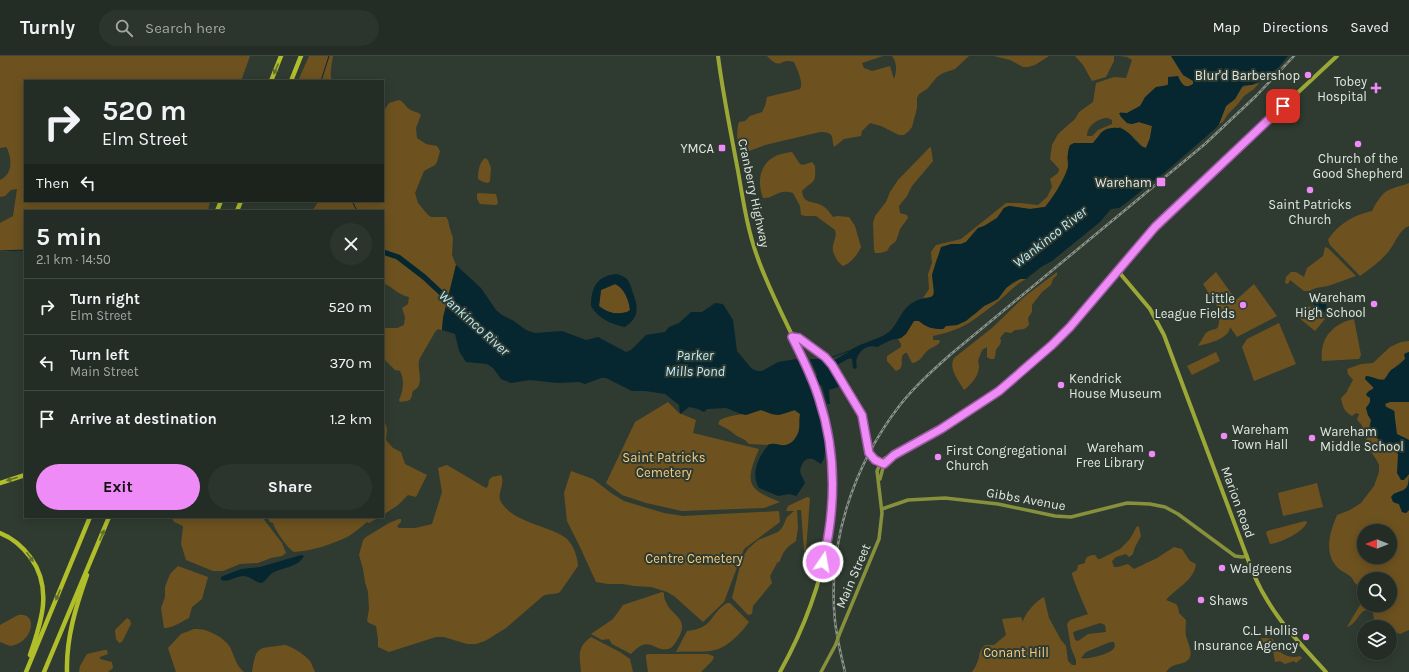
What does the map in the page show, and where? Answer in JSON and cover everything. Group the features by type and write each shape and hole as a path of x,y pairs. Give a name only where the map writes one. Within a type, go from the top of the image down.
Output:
{"highway":[{"path":"271,80 281,56"},
{"path":"291,80 301,56"},
{"path":"0,484 24,475"},
{"path":"25,672 90,518"},
{"path":"44,672 109,518"},
{"path":"0,533 17,543 26,551 38,569 43,586 44,598 42,615 25,672"},
{"path":"67,672 67,652 71,626 94,552"}],"main road":[{"name":"Cranberry Highway","path":"718,56 751,238 770,288 814,385 826,420 832,453 833,486 831,522 818,584 806,619 780,672"},
{"path":"792,337 799,338 825,357 832,365 862,415 869,453 875,460 882,462 941,429 999,391 1061,337 1155,227 1337,56"},
{"name":"Marion Road","path":"1118,271 1150,309 1158,323 1247,556 1264,596 1276,615 1291,634 1326,672"},
{"name":"Main Street","path":"821,672 836,644 879,539 882,523 879,482 882,462"},
{"name":"Gibbs Avenue","path":"882,509 908,500 945,498 998,504 1055,516 1071,517 1127,503 1150,504 1165,508 1178,514 1235,556 1247,556"}],"green space":[{"path":"0,56 250,56 241,80 24,80 24,202 210,202 208,210 24,210 24,250 0,252 0,223 13,216 17,189 11,190 5,196 0,197 0,180 9,170 10,157 6,147 0,148"},
{"path":"309,56 333,56 332,80 298,80"},
{"path":"767,56 883,56 862,63 864,68 872,71 890,66 894,79 896,67 892,56 969,56 955,69 943,73 937,77 927,89 919,94 912,127 904,135 899,135 881,126 870,123 862,131 861,136 844,139 834,147 832,136 825,132 820,132 765,145 741,154 737,138 739,122 745,121 750,116 762,112 767,97 800,89 801,86 800,76 794,62 786,61 778,64"},
{"path":"994,56 1049,56 1035,65 1023,67 1010,60"},
{"path":"1075,56 1114,56 1114,61 1106,77 1092,81 1083,65"},
{"path":"1119,56 1181,56 1193,81 1193,84 1186,86 1182,83 1178,76 1140,106 1127,113 1120,112 1127,123 1132,124 1139,122 1152,126 1150,138 1146,148 1120,127 1097,138 1093,143 1074,143 1067,157 1068,167 1064,177 1057,191 1045,207 1030,209 1009,206 1004,208 997,218 978,228 966,242 961,244 951,244 937,258 932,275 934,294 931,297 923,298 929,289 928,274 932,263 931,252 936,245 961,239 1006,203 1038,205 1047,197 1052,187 1050,179 1058,173 1059,169 1050,159 1052,145 1058,134 1075,119 1079,112 1093,102 1096,83 1114,77 1126,78 1132,60 1127,57","holes":["1108,118 1112,120 1112,124 1098,130 1092,136 1087,136 1090,126 1095,122"]},
{"path":"1259,83 1254,89 1244,96 1223,122 1219,124 1226,106 1235,99 1242,87"},
{"path":"399,100 409,109 421,115 416,128 417,138 426,144 437,146 440,151 435,165 424,171 415,193 418,203 428,215 431,217 446,217 448,220 453,238 452,255 456,265 443,318 442,330 438,329 435,332 420,358 420,380 418,387 413,391 412,397 408,401 400,402 399,400 402,393 403,378 400,371 395,370 384,359 384,328 397,328 404,325 405,317 402,308 408,304 409,297 402,295 384,284 384,210 313,210 318,202 384,202 384,110 389,103"},
{"path":"930,147 933,161 912,186 907,196 899,206 900,213 907,215 908,218 900,229 896,241 887,251 875,253 873,223 875,216 886,202 890,192 898,180"},
{"path":"792,152 800,164 803,165 812,162 815,166 815,176 812,183 802,191 804,198 823,206 833,217 849,217 855,226 861,247 854,258 843,266 837,260 833,251 836,236 835,230 816,216 801,215 800,206 793,193 784,192 763,198 760,181 764,166 775,157"},
{"path":"485,158 488,160 491,168 490,181 488,183 478,179 479,167"},
{"path":"1409,183 1409,226 1400,233 1383,258 1360,276 1330,245 1328,240 1329,238 1348,220 1372,211 1380,198 1388,190"},
{"path":"478,193 496,194 498,203 496,205 480,204 477,199"},
{"path":"1325,247 1328,248 1356,276 1309,291 1304,291 1290,280 1288,284 1285,283 1286,277 1291,272 1296,272 1304,277 1307,268 1323,256"},
{"path":"1057,272 1057,275 1053,279 1051,285 1042,292 1032,305 1032,312 1028,318 1029,325 1024,329 1015,330 1011,333 1005,332 1000,338 1001,340 996,350 994,359 987,357 987,347 982,350 978,361 978,373 971,384 964,390 953,371 952,366 954,358 992,328 1024,297"},
{"name":"Little League Fields","path":"1216,272 1236,300 1254,284 1277,316 1237,337 1230,327 1226,335 1213,342 1198,346 1208,331 1217,328 1219,315 1222,314 1203,284"},
{"path":"1020,279 1026,279 967,324 952,331 933,336 933,340 939,340 940,342 925,353 917,362 912,363 907,353 905,353 902,356 902,365 900,369 896,371 887,361 887,356 901,347 898,339 901,338 914,321 919,321 936,329 943,329 946,326 957,325 975,314 984,306 994,301 1006,288"},
{"path":"615,284 621,288 627,298 630,310 627,312 612,313 599,306 601,290"},
{"path":"1309,306 1325,319 1315,331 1299,318"},
{"path":"1354,319 1361,355 1359,359 1322,361 1323,346 1329,333 1340,324"},
{"path":"1279,323 1296,364 1254,381 1242,347 1247,339"},
{"path":"1409,341 1409,352 1406,353 1405,359 1389,372 1385,379 1379,380 1366,376 1365,379 1373,387 1373,389 1369,391 1371,400 1366,408 1371,420 1369,427 1382,441 1398,454 1398,468 1406,478 1409,474 1408,487 1404,491 1393,494 1395,503 1399,504 1402,512 1406,513 1409,510 1409,630 1400,634 1397,633 1397,620 1375,620 1373,613 1371,612 1397,612 1397,572 1357,572 1357,584 1348,574 1333,562 1329,549 1330,535 1337,515 1350,510 1361,503 1374,486 1379,472 1379,465 1366,442 1367,435 1357,420 1359,414 1356,413 1352,416 1344,409 1342,404 1341,398 1347,392 1353,380 1348,374 1347,369 1361,364 1373,363 1390,347 1401,342"},
{"path":"1216,352 1220,361 1192,375 1187,366"},
{"name":"Saint Patricks Cemetery","path":"668,402 679,413 696,420 693,433 759,449 752,469 752,483 760,493 780,502 764,508 682,511 646,503 622,495 606,483 635,422"},
{"path":"1409,402 1409,440 1396,434 1394,417 1395,412 1385,406 1386,403"},
{"path":"758,410 777,415 794,410 800,414 800,429 794,440 783,446 771,444 749,444 718,424 720,420 725,418"},
{"path":"384,419 387,429 386,440 393,448 401,452 405,464 427,475 416,497 408,495 398,505 384,514"},
{"path":"447,465 486,488 492,477 501,475 501,502 514,515 566,538 575,551 578,566 560,592 543,596 506,628 485,641 476,644 467,644 444,637 436,637 389,652 378,647 376,626 367,621 369,609 368,592 359,555 363,540 389,523 399,519 401,519 401,522 397,526 399,528 415,528 432,524 442,492 438,468"},
{"name":"Centre Cemetery","path":"571,471 593,479 624,501 664,513 683,516 779,511 780,522 744,549 724,602 703,622 674,596 667,592 651,587 596,582 567,521 564,493"},
{"path":"1317,483 1323,507 1283,516 1278,493"},
{"path":"807,497 810,498 806,551 804,551 801,510 797,510 798,528 796,541 782,554 780,561 777,563 770,576 772,583 753,606 752,614 748,615 732,598 742,558 748,549 758,540 778,532 782,528 787,517 794,511 786,511 788,506"},
{"path":"172,518 263,518 282,543 286,553 282,556 258,563 240,564 223,571 213,571 186,560 181,544 183,526 174,522"},
{"path":"268,518 378,518 369,523 367,522 349,536 336,542 315,549 294,552 285,543 273,523 270,522"},
{"path":"1305,521 1307,522 1305,526 1297,533 1270,544 1266,533 1267,531"},
{"name":"Conant Hill","path":"1137,526 1139,527 1141,536 1133,554 1129,557 1126,554 1116,557 1112,561 1114,567 1128,564 1134,569 1157,558 1174,547 1182,549 1190,561 1196,564 1195,570 1188,580 1166,600 1176,604 1179,613 1186,620 1186,634 1191,654 1188,660 1173,666 1166,672 972,672 976,666 980,652 985,645 994,645 1006,635 1002,619 1021,617 1023,622 1031,608 1044,597 1049,618 1066,646 1068,661 1072,665 1076,665 1076,660 1071,648 1067,624 1070,620 1088,614 1072,573 1077,570 1078,565 1085,563 1086,559 1091,555 1095,555 1098,559 1100,559 1120,549 1130,539","holes":["1100,623 1105,625 1106,632 1088,634 1078,641 1075,640 1073,632","1110,642 1114,642 1115,646 1112,650 1093,657 1081,658 1086,652"]},
{"path":"178,566 208,577 202,599 192,607 189,618 174,626 164,628 161,608 165,597 165,587 170,574"},
{"path":"662,592 664,593 668,606 682,624 680,635 671,648 660,649 648,644 643,645 631,654 612,644 609,639 602,640 591,634 613,619 623,605"},
{"path":"727,603 730,603 749,622 735,638 721,648 714,650 700,652 676,652 687,631 707,624"},
{"path":"1357,610 1357,612 1362,612 1351,625 1347,627"},
{"path":"18,615 25,615 29,618 31,623 28,635 18,644 10,646 0,642 0,625"},
{"path":"127,618 130,620 131,624 122,642 119,643 116,639 115,630"},
{"path":"194,629 209,631 223,639 230,647 237,664 244,672 176,672 168,648 181,634"},
{"path":"591,637 630,659 633,672 581,672 581,649 586,641"},
{"path":"1261,638 1273,639 1280,652 1286,656 1300,656 1302,658 1296,663 1294,661 1285,664 1280,661 1275,662 1273,650 1261,641"},
{"path":"284,645 293,648 307,658 315,672 252,672 253,663 257,652 264,648"},
{"path":"107,650 108,654 100,657 100,659 112,662 113,668 108,672 79,672 80,666 87,654"},
{"path":"708,654 714,657 701,672 648,672 646,655"}],"water":[{"path":"1171,56 1288,56 1279,67 1264,79 1252,85 1244,85 1242,87 1235,99 1226,106 1216,128 1163,174 1130,200 1119,208 1111,209 1100,222 1052,261 1041,267 1026,279 1020,279 1012,283 1006,288 998,299 984,306 966,321 957,325 946,326 943,329 936,329 927,327 919,321 914,321 906,334 901,338 891,340 877,347 873,346 865,348 861,351 857,358 857,367 855,369 853,368 852,359 846,358 850,354 849,351 886,334 910,304 917,300 933,296 934,291 932,275 941,247 966,242 978,228 997,218 1004,208 1009,206 1030,209 1045,207 1048,204 1055,194 1067,170 1070,145 1074,143 1093,143 1104,130 1118,128 1128,132 1138,143 1146,148 1150,138 1152,126 1139,122 1132,124 1127,123 1119,113 1127,113 1140,106 1145,97 1156,87 1168,85 1168,77 1178,76 1185,86 1190,86 1193,84 1193,81 1183,75"},
{"name":"Parker Mills Pond","path":"456,265 481,288 496,310 526,330 535,333 562,331 586,340 598,337 626,352 631,350 646,335 665,332 669,327 679,323 691,312 702,312 715,303 723,304 733,320 737,351 752,369 762,371 778,362 796,359 802,366 806,380 809,382 815,380 817,375 810,359 824,359 827,362 841,386 829,390 830,404 827,404 822,386 816,383 811,385 812,394 823,427 825,444 824,459 821,464 811,459 804,461 800,470 805,483 796,496 789,494 778,496 759,488 755,478 755,472 760,457 770,444 787,445 796,437 799,430 800,414 795,410 779,415 761,410 746,415 726,408 707,409 704,412 689,407 680,414 679,405 665,394 632,391 606,378 601,378 585,384 579,382 557,383 530,380 511,383 501,379 493,368 487,364 466,362 459,351 455,334 442,330 443,318"},
{"path":"617,274 626,278 635,298 637,307 635,316 625,327 615,325 601,317 591,306 592,294 596,284 604,277","holes":["615,284 626,295 630,310 627,312 616,313 609,312 599,306 601,290"]},
{"path":"1314,292 1323,300 1327,306 1328,312 1324,312 1313,304 1311,296"},
{"path":"1409,352 1409,402 1390,402 1385,404 1386,407 1394,411 1397,434 1409,440 1409,474 1404,480 1401,480 1397,473 1398,454 1379,440 1370,430 1371,420 1366,408 1370,403 1370,398 1366,394 1373,389 1373,387 1365,379 1366,376 1384,380 1391,370 1405,359 1404,354"},
{"path":"1409,478 1409,510 1406,513 1402,512 1399,504 1393,502 1391,497 1407,487"},
{"path":"301,555 304,556 298,563 271,574 262,583 243,576 227,581 221,580 221,577 241,569 260,567"}],"waterway":[{"path":"321,80 329,56"},
{"path":"352,202 356,210"},
{"name":"Wankinco River","path":"0,251 24,250"},
{"name":"Wankinco River","path":"384,252 398,257 424,277 453,304"},
{"path":"830,358 849,351"},
{"name":"Wankinco River","path":"835,363 856,351"}],"railway":[{"path":"845,672 835,621 835,563 840,535 847,507 857,480 883,429 900,405 918,385 951,354 1205,144 1256,96 1294,56"}],"place":[{"name":"Blur'd Barbershop","path":"1308,75"},
{"name":"Tobey Hospital","path":"1376,88"},
{"name":"Church of the Good Shepherd","path":"1358,144"},
{"name":"YMCA","path":"722,148"},
{"name":"Wareham","path":"1161,182"},
{"name":"Saint Patricks Church","path":"1310,190"},
{"name":"Wareham High School","path":"1374,304"},
{"name":"Little League Fields","path":"1243,305"},
{"name":"Kendrick House Museum","path":"1061,385"},
{"name":"Wareham Town Hall","path":"1224,436"},
{"name":"Wareham Middle School","path":"1312,438"},
{"name":"Wareham Free Library","path":"1152,454"},
{"name":"First Congregational Church","path":"938,457"},
{"name":"Walgreens","path":"1222,568"},
{"name":"Shaws","path":"1201,600"},
{"name":"C.L. Hollis Insurance Agency","path":"1306,637"}],"route":[{"path":"823,562 829,537 833,500 833,464 831,448 826,420 819,397 792,337 799,338 825,357 832,365 862,415 869,453 877,462 880,461 884,464 894,455 941,429 999,391 1061,337 1155,227 1283,106"}]}
